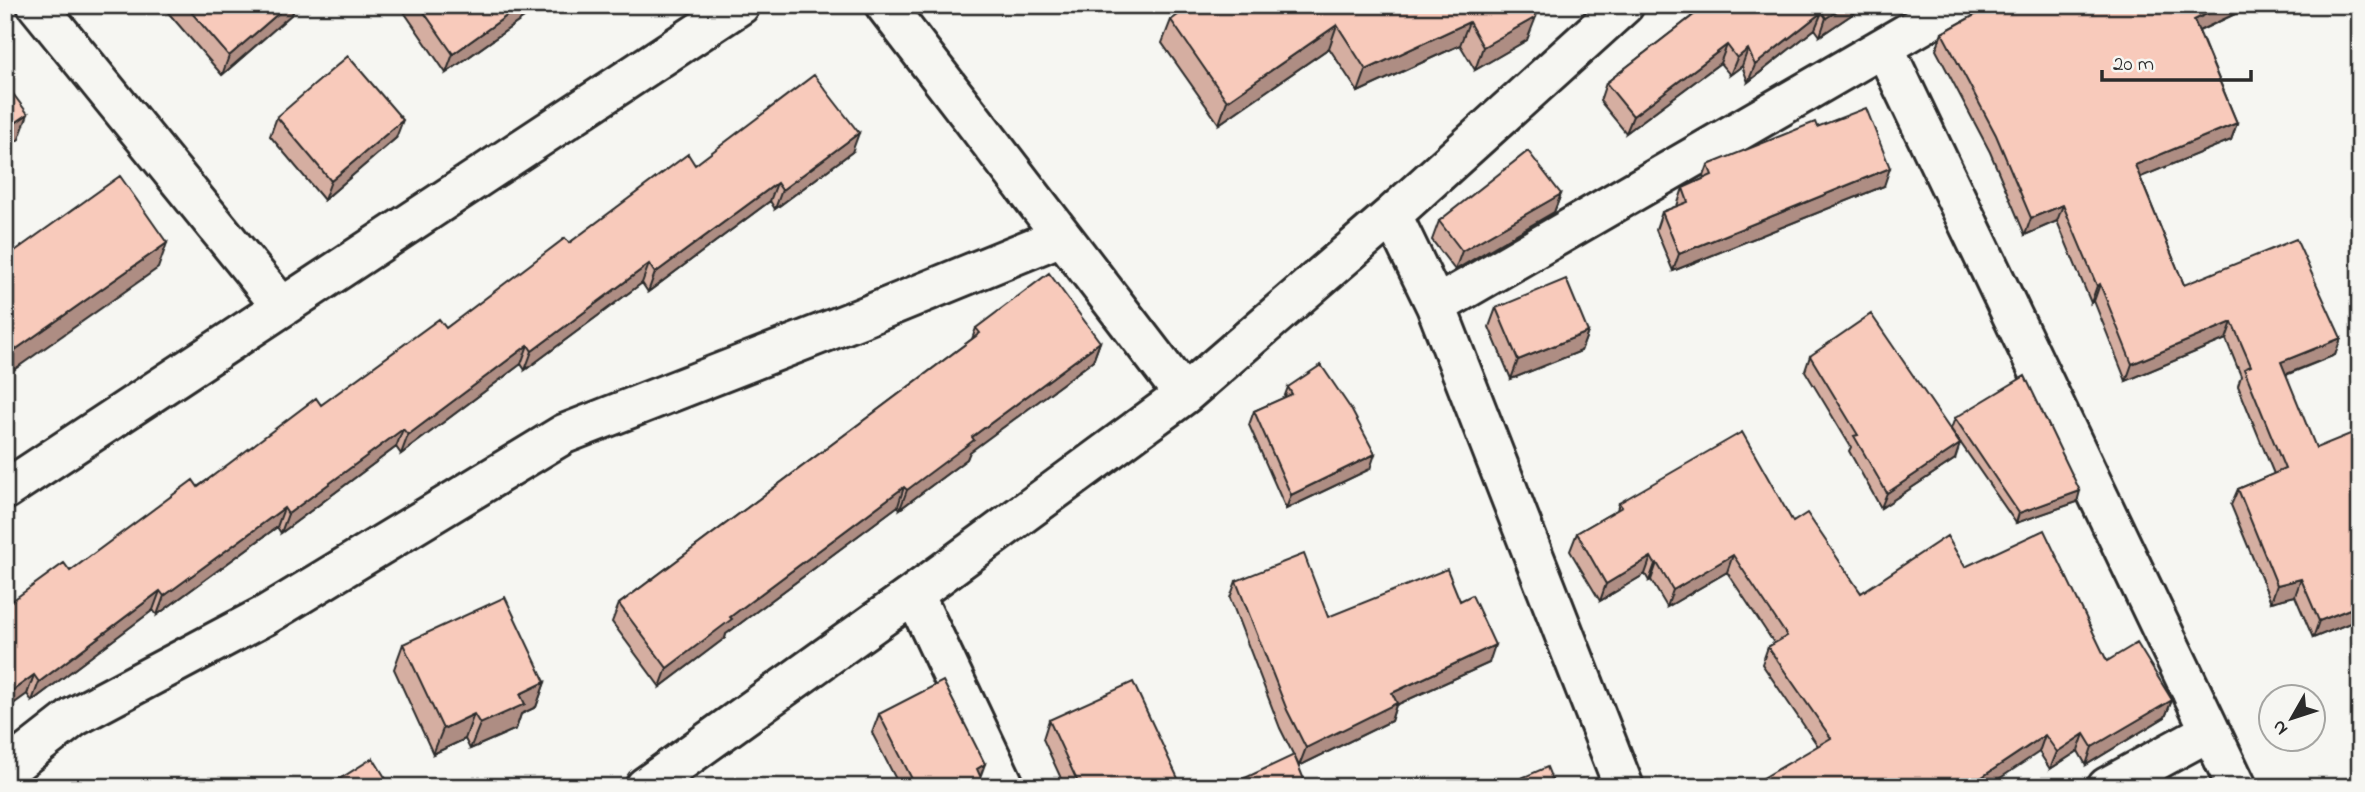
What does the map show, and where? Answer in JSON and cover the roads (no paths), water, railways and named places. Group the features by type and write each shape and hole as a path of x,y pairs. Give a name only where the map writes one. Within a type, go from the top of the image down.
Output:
{"street":[{"path":"37,5 282,307"},
{"path":"5,490 740,5"},
{"path":"885,5 1184,395"},
{"path":"645,787 914,594 1184,395 1392,215 1624,5"},
{"path":"1436,306 1956,5"},
{"path":"1884,47 2237,787"},
{"path":"1392,215 1436,306 1624,787"},
{"path":"5,771 74,717 266,615 565,434 1062,236"},
{"path":"914,594 1005,787"},
{"path":"2107,787 2210,731"}]}
